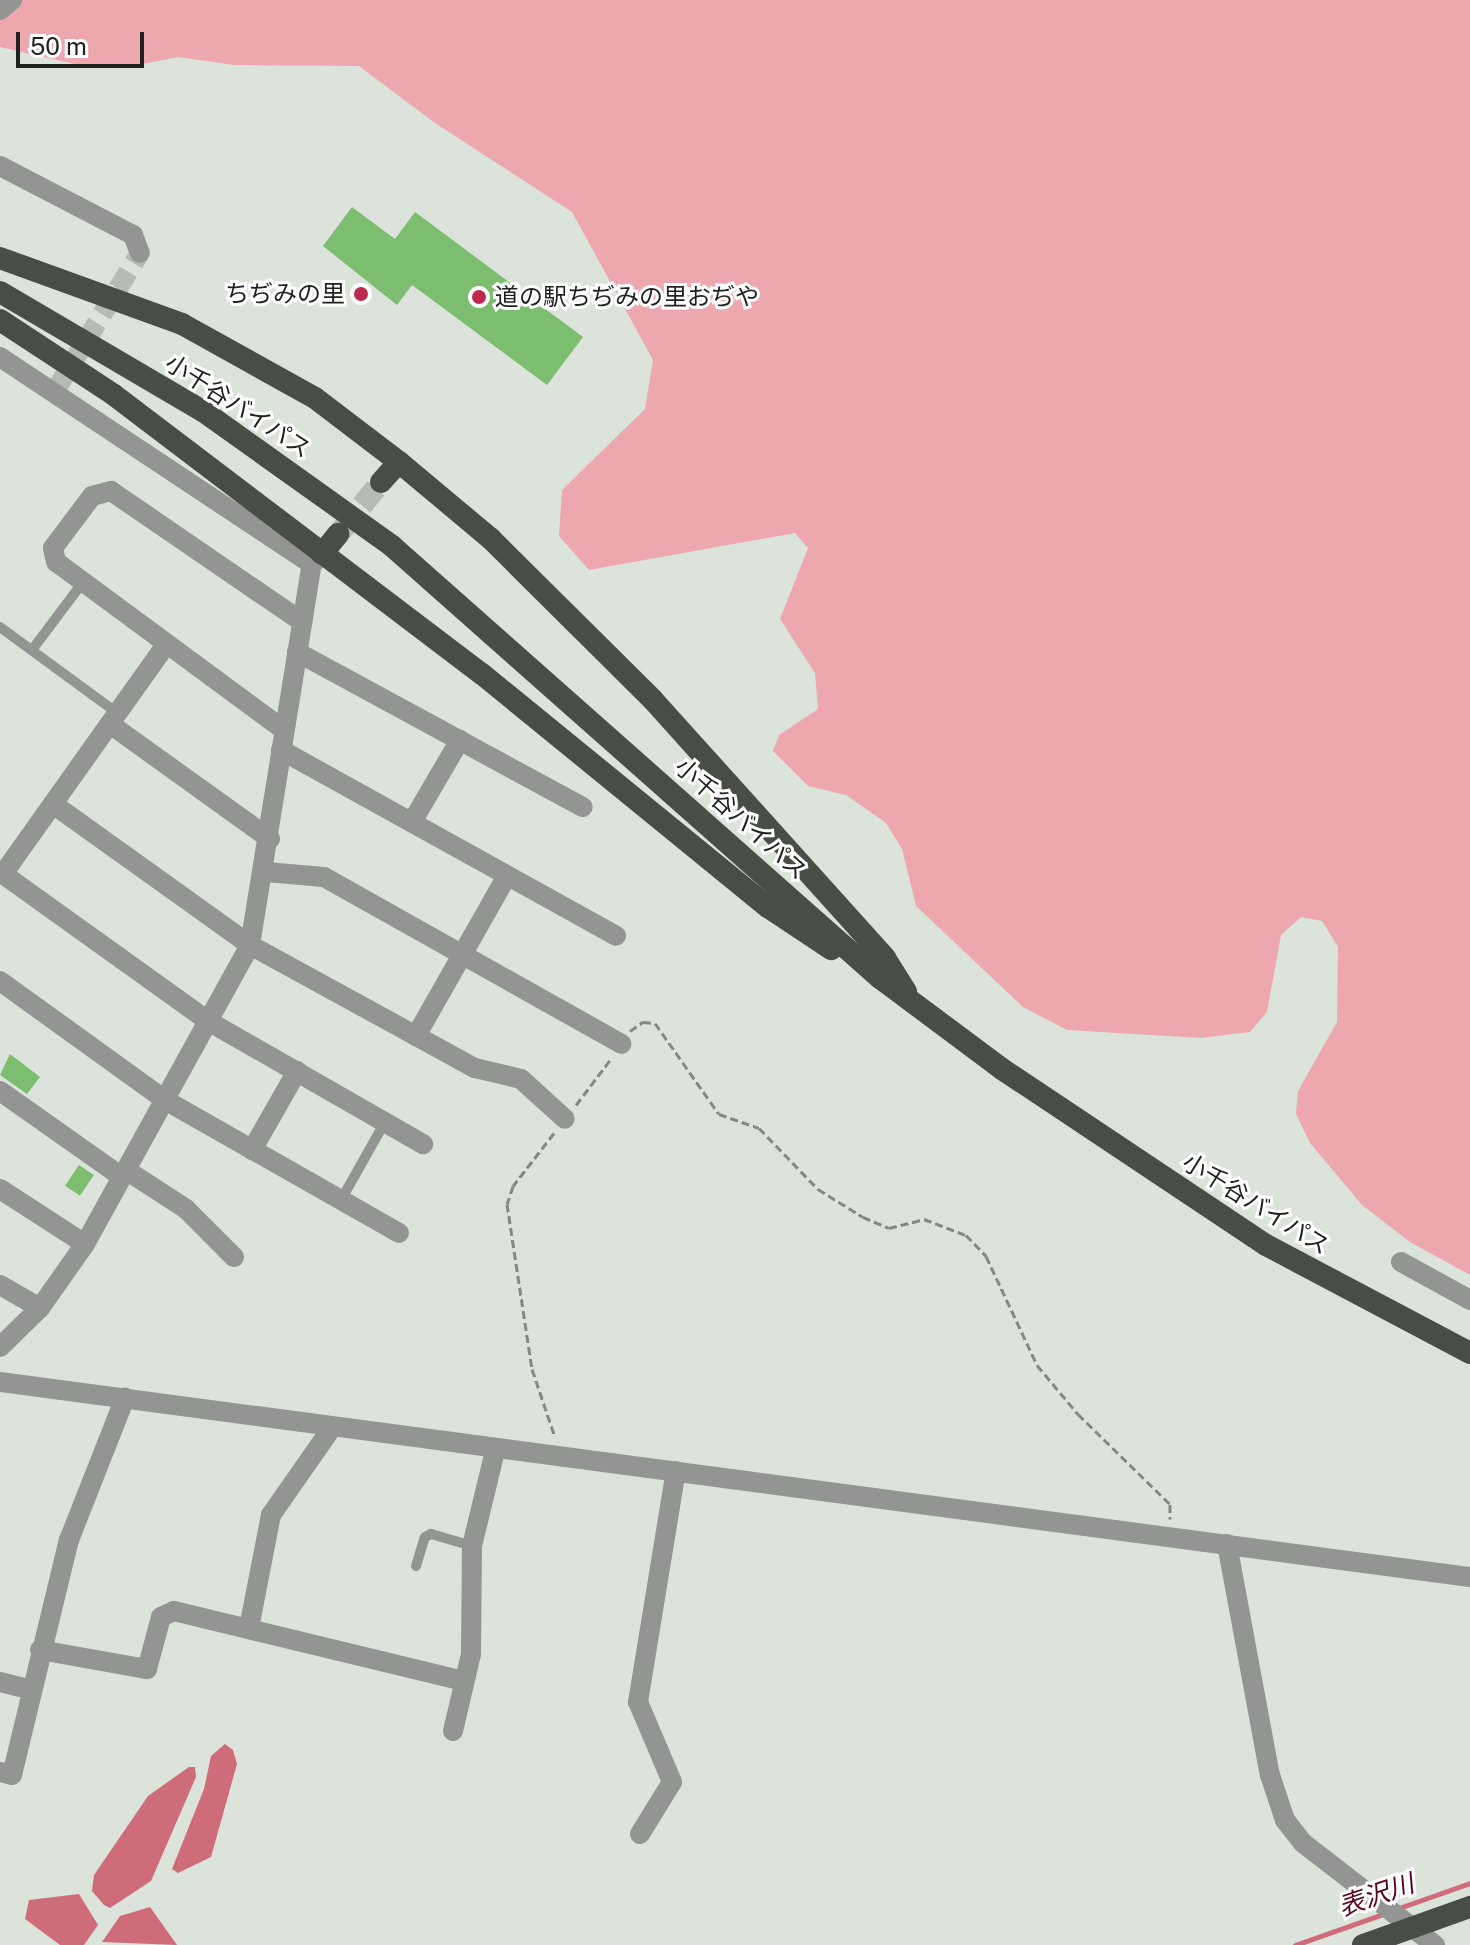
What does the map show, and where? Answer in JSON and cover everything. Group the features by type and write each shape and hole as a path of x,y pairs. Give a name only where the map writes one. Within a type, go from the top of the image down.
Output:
{"highway":[{"path":"0,258 182,324 315,398 399,462 491,539 653,700 885,958 912,1002"},
{"name":"小千谷バイパス","path":"0,292 203,411 392,546 880,978 912,1002 1266,1245 1470,1353"},
{"path":"0,320 114,395 317,559 595,762 768,907 880,978"},
{"path":"381,482 399,462"},
{"path":"317,559 338,534"},
{"path":"1363,1945 1399,1915 1470,1907"}],"street":[{"path":"0,10 12,0"},
{"path":"0,166 133,235 140,253"},
{"path":"0,357 317,559 302,622 282,740 266,872 250,945 85,1244 40,1308 0,1347"},
{"path":"302,622 111,491 92,496 53,548 56,562 166,645 282,740 412,822 616,936"},
{"path":"166,645 2,873 208,1021 423,1144"},
{"path":"297,652 583,807"},
{"path":"114,719 270,839"},
{"path":"412,822 460,740"},
{"path":"53,804 250,945 475,1068 521,1079 565,1119"},
{"path":"266,872 324,877 621,1044"},
{"path":"416,1036 507,876"},
{"path":"0,981 165,1100 399,1233"},
{"path":"252,1150 297,1071"},
{"path":"0,1091 124,1174 186,1209 234,1257"},
{"path":"0,1189 85,1244"},
{"path":"1401,1262 1470,1300"},
{"path":"0,1285 40,1308"},
{"path":"0,1382 562,1460 676,1471 1470,1577"},
{"path":"0,1772 12,1775 69,1540 125,1398"},
{"path":"249,1628 271,1515 331,1429"},
{"path":"453,1731 473,1631 468,1598 472,1546 495,1451"},
{"path":"640,1834 672,1782 638,1702 676,1471"},
{"path":"1227,1544 1270,1775 1285,1820 1303,1843 1435,1945"},
{"path":"40,1650 139,1670 151,1663 166,1613 249,1628 464,1681"},
{"path":"0,1682 31,1690"}],"lane":[{"path":"32,650 83,582"},
{"path":"0,627 114,719"},
{"path":"341,1200 385,1122"},
{"path":"416,1566 425,1537 431,1534 472,1546"}],"path":[{"path":"562,1460 532,1369 507,1204 513,1186 633,1027 655,1023 708,1104 719,1114 759,1128 818,1189 889,1228 924,1219 966,1235 986,1256 1037,1365 1088,1425 1170,1504 1165,1536"}],"shaded area":[{"path":"0,0 1470,0 1470,1275 1410,1242 1362,1205 1310,1143 1296,1114 1298,1091 1337,1022 1338,947 1322,921 1301,917 1281,935 1267,1012 1250,1032 1201,1038 1067,1030 1023,1007 916,906 902,849 886,823 846,795 808,786 773,751 779,735 818,709 815,673 780,619 808,548 795,533 589,570 559,536 562,490 645,409 653,360 572,212 435,123 359,66 234,65 178,57 138,65 75,64 0,47"},
{"path":"225,1744 233,1750 237,1764 211,1857 178,1873 172,1869 204,1789 211,1756"},
{"path":"189,1767 195,1767 196,1777 151,1881 110,1908 104,1905 92,1891 94,1875 148,1796"},
{"path":"79,1894 98,1925 84,1945 60,1945 25,1919 29,1900"},
{"path":"150,1907 177,1945 102,1942 120,1916"}],"building":[{"name":"道の駅ちぢみの里おぢや","path":"352,207 395,239 415,212 583,337 547,385 412,285 397,305 323,246"},
{"path":"10,1054 40,1077 27,1094 0,1075"},
{"path":"79,1165 94,1175 80,1196 65,1186"}],"waterway":[{"name":"表沢川","path":"1399,1908 1470,1883"},
{"name":"表沢川","path":"1295,1945 1386,1913"}],"tunnel":[{"path":"55,391 140,253"},
{"path":"341,531 381,482"}],"place":[{"name":"ちぢみの里","path":"361,294"},
{"name":"道の駅ちぢみの里おぢや","path":"479,297"}]}
